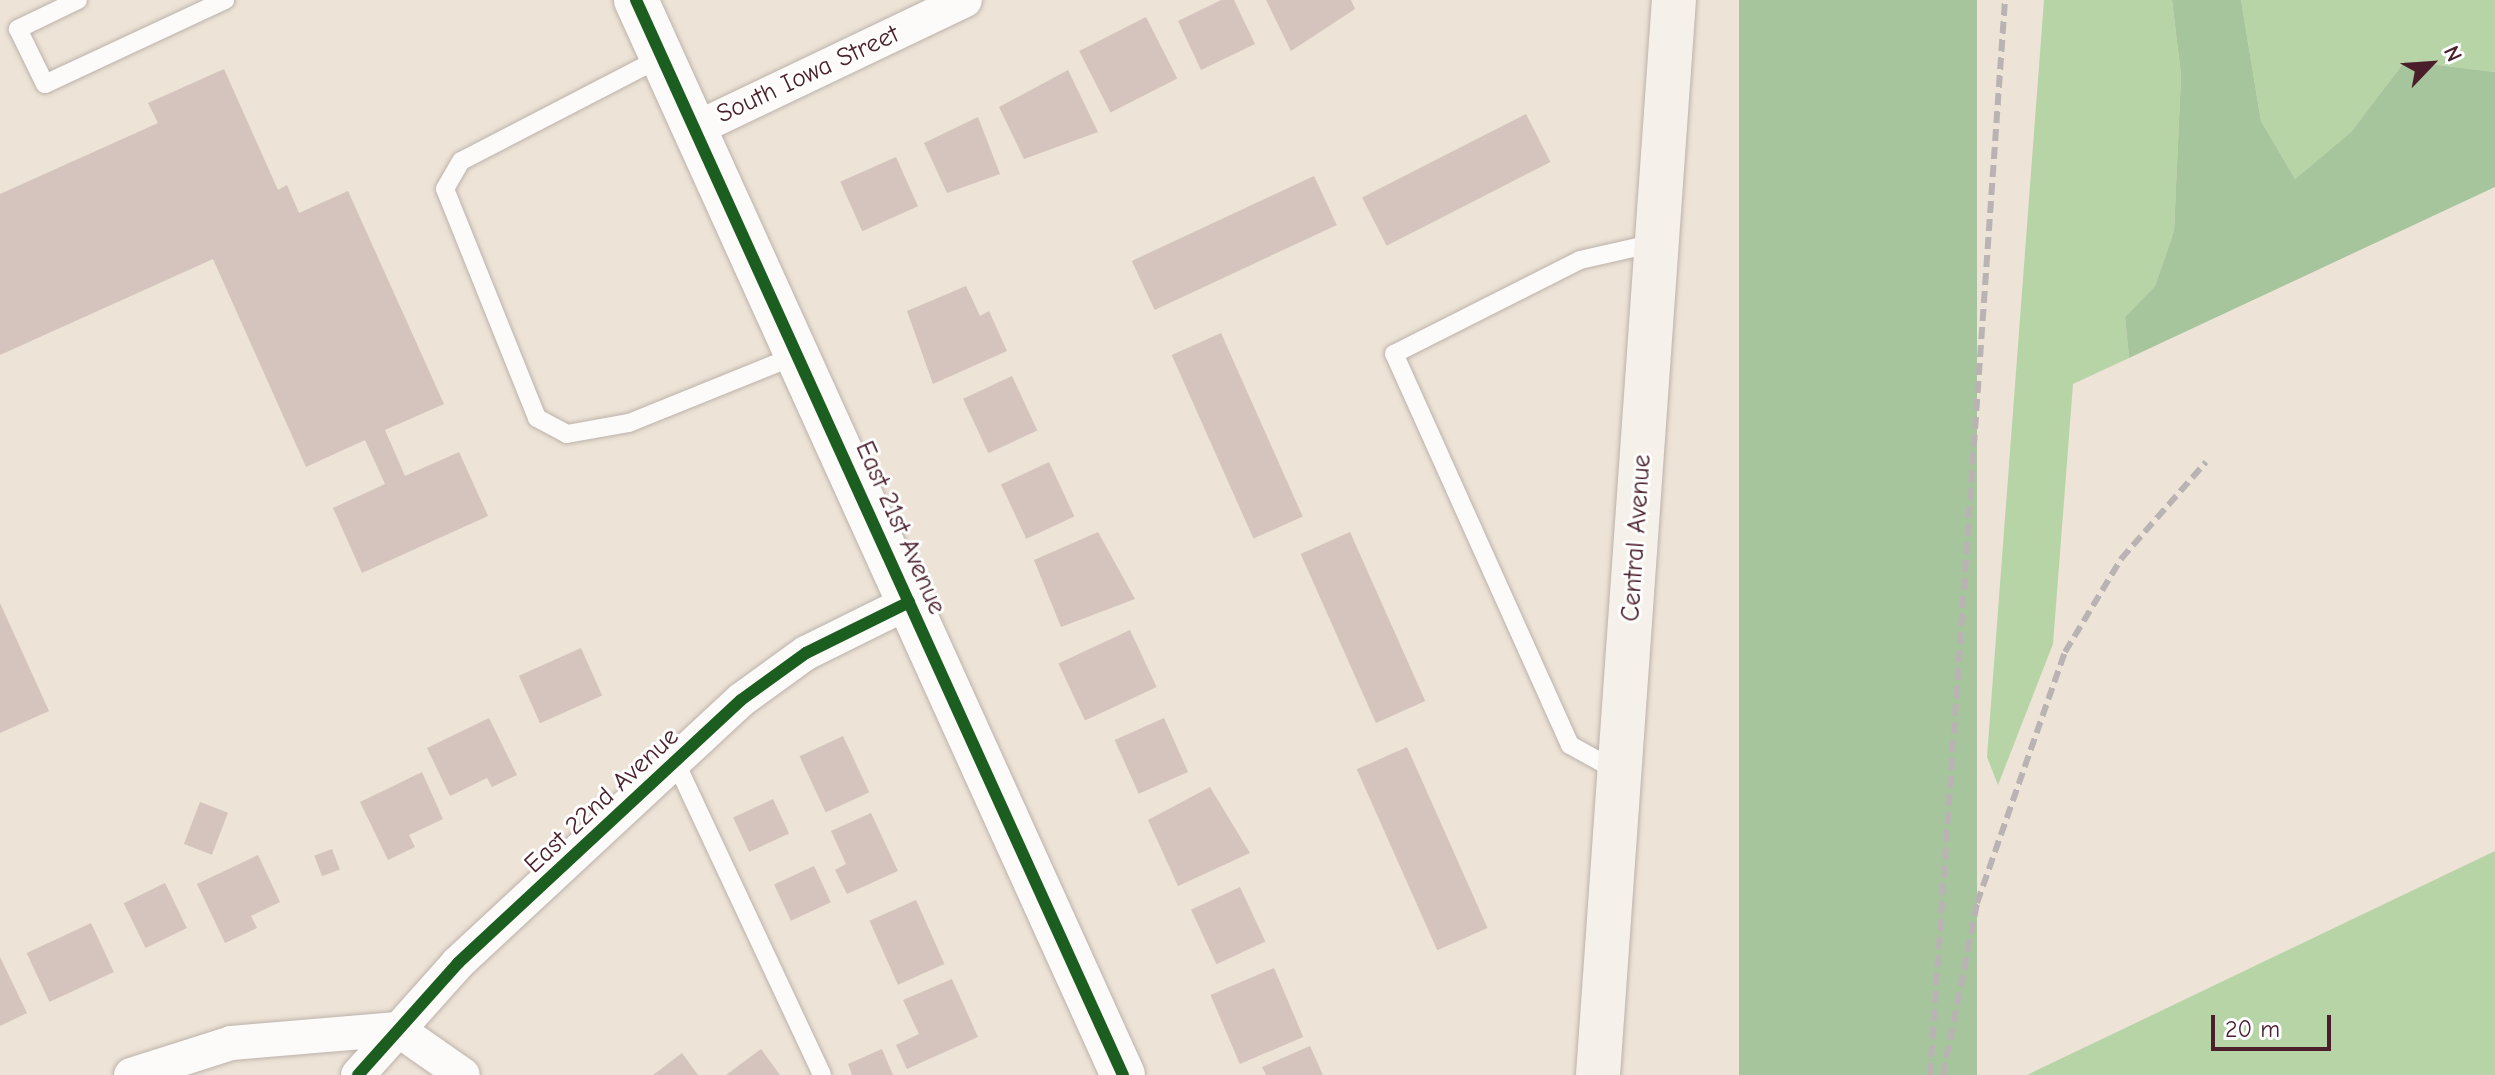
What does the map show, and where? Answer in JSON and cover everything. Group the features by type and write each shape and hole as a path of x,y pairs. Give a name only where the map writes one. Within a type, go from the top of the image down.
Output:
{"main road":[{"name":"Central Avenue","path":"1598,1075 1674,0"}],"street":[{"name":"East 21st Avenue","path":"636,0 1123,1075"},
{"name":"South Iowa Street","path":"695,129 965,0"},
{"name":"East 22nd Avenue","path":"358,1075 397,1029 676,763 790,664 909,602"},
{"path":"131,1075 231,1043 397,1029 463,1075"}],"lane":[{"path":"78,0 18,29 45,84 225,0"},
{"path":"662,57 461,161 445,189 537,418 567,434 629,423 797,355"},
{"path":"1620,772 1570,745 1394,354 1580,260 1658,243"},
{"path":"676,763 822,1075"}],"green space":[{"path":"1739,0 1977,0 1977,1075 1739,1075"},
{"path":"2044,0 2172,0 2181,75 2174,231 2155,286 2125,317 2129,358 2073,384 2053,644 1998,785 1987,757"},
{"path":"2172,0 2241,0 2261,121 2295,179 2351,132 2405,61 2495,72 2495,187 2129,358 2125,317 2155,286 2174,231 2181,75"},
{"path":"2241,0 2495,0 2495,72 2405,61 2351,132 2295,179 2261,121"},
{"path":"2495,851 2495,1075 2027,1075"}],"building":[{"path":"1221,0 1234,0 1255,44 1201,70 1178,21"},
{"path":"1266,0 1351,0 1355,9 1291,51"},
{"path":"1146,17 1177,78 1110,113 1079,51"},
{"path":"224,69 278,190 287,185 299,213 348,191 444,404 385,430 405,476 459,452 488,516 362,573 333,508 385,484 365,440 306,467 213,259 0,355 0,194 158,123 148,103"},
{"path":"1068,70 1098,132 1024,159 999,107"},
{"path":"1526,114 1551,162 1387,246 1362,198"},
{"path":"978,117 1000,174 947,193 924,143"},
{"path":"896,157 918,206 862,231 840,182"},
{"path":"1314,176 1337,225 1155,310 1132,261"},
{"path":"966,286 980,316 989,311 1007,351 933,384 907,311"},
{"path":"1221,333 1303,517 1253,539 1172,355"},
{"path":"1012,376 1037,430 988,453 963,399"},
{"path":"1049,462 1074,516 1026,539 1001,484"},
{"path":"1098,532 1135,599 1061,627 1034,560"},
{"path":"1350,532 1425,701 1376,723 1301,554"},
{"path":"0,603 49,711 0,733"},
{"path":"1130,630 1157,687 1085,720 1058,663"},
{"path":"581,648 602,696 540,723 519,676"},
{"path":"489,718 517,775 492,787 487,778 450,796 427,748"},
{"path":"1164,718 1188,772 1139,794 1115,740"},
{"path":"843,736 869,792 826,812 799,756"},
{"path":"1407,747 1488,928 1437,950 1357,769"},
{"path":"422,772 443,819 409,835 415,847 388,860 360,802"},
{"path":"1210,787 1250,853 1178,886 1148,820"},
{"path":"773,799 789,833 749,852 733,818"},
{"path":"200,802 228,813 212,855 184,844"},
{"path":"871,813 898,871 847,894 835,870 846,864 831,831"},
{"path":"332,849 340,870 322,876 314,856"},
{"path":"258,855 280,902 251,916 257,928 225,943 197,884"},
{"path":"814,866 831,902 791,921 774,885"},
{"path":"165,883 187,928 146,948 124,903"},
{"path":"1240,887 1265,941 1216,964 1191,910"},
{"path":"916,900 944,964 898,985 869,921"},
{"path":"91,923 114,972 49,1002 27,953"},
{"path":"0,957 27,1013 0,1026"},
{"path":"1274,968 1303,1037 1240,1064 1210,995"},
{"path":"952,979 978,1037 907,1069 896,1045 919,1034 903,1000"},
{"path":"1310,1046 1323,1075 1266,1075 1262,1067"},
{"path":"761,1049 780,1075 726,1075"},
{"path":"882,1049 893,1075 852,1075 848,1064"},
{"path":"682,1053 698,1075 653,1075"}],"railway":[{"path":"1930,1075 2005,0"},
{"path":"1943,1075 1977,903 2065,652 2121,559 2206,462"}],"cycle path":[{"path":"636,0 1123,1075"},
{"path":"358,1075 458,963 741,700 806,653 909,602"}]}
